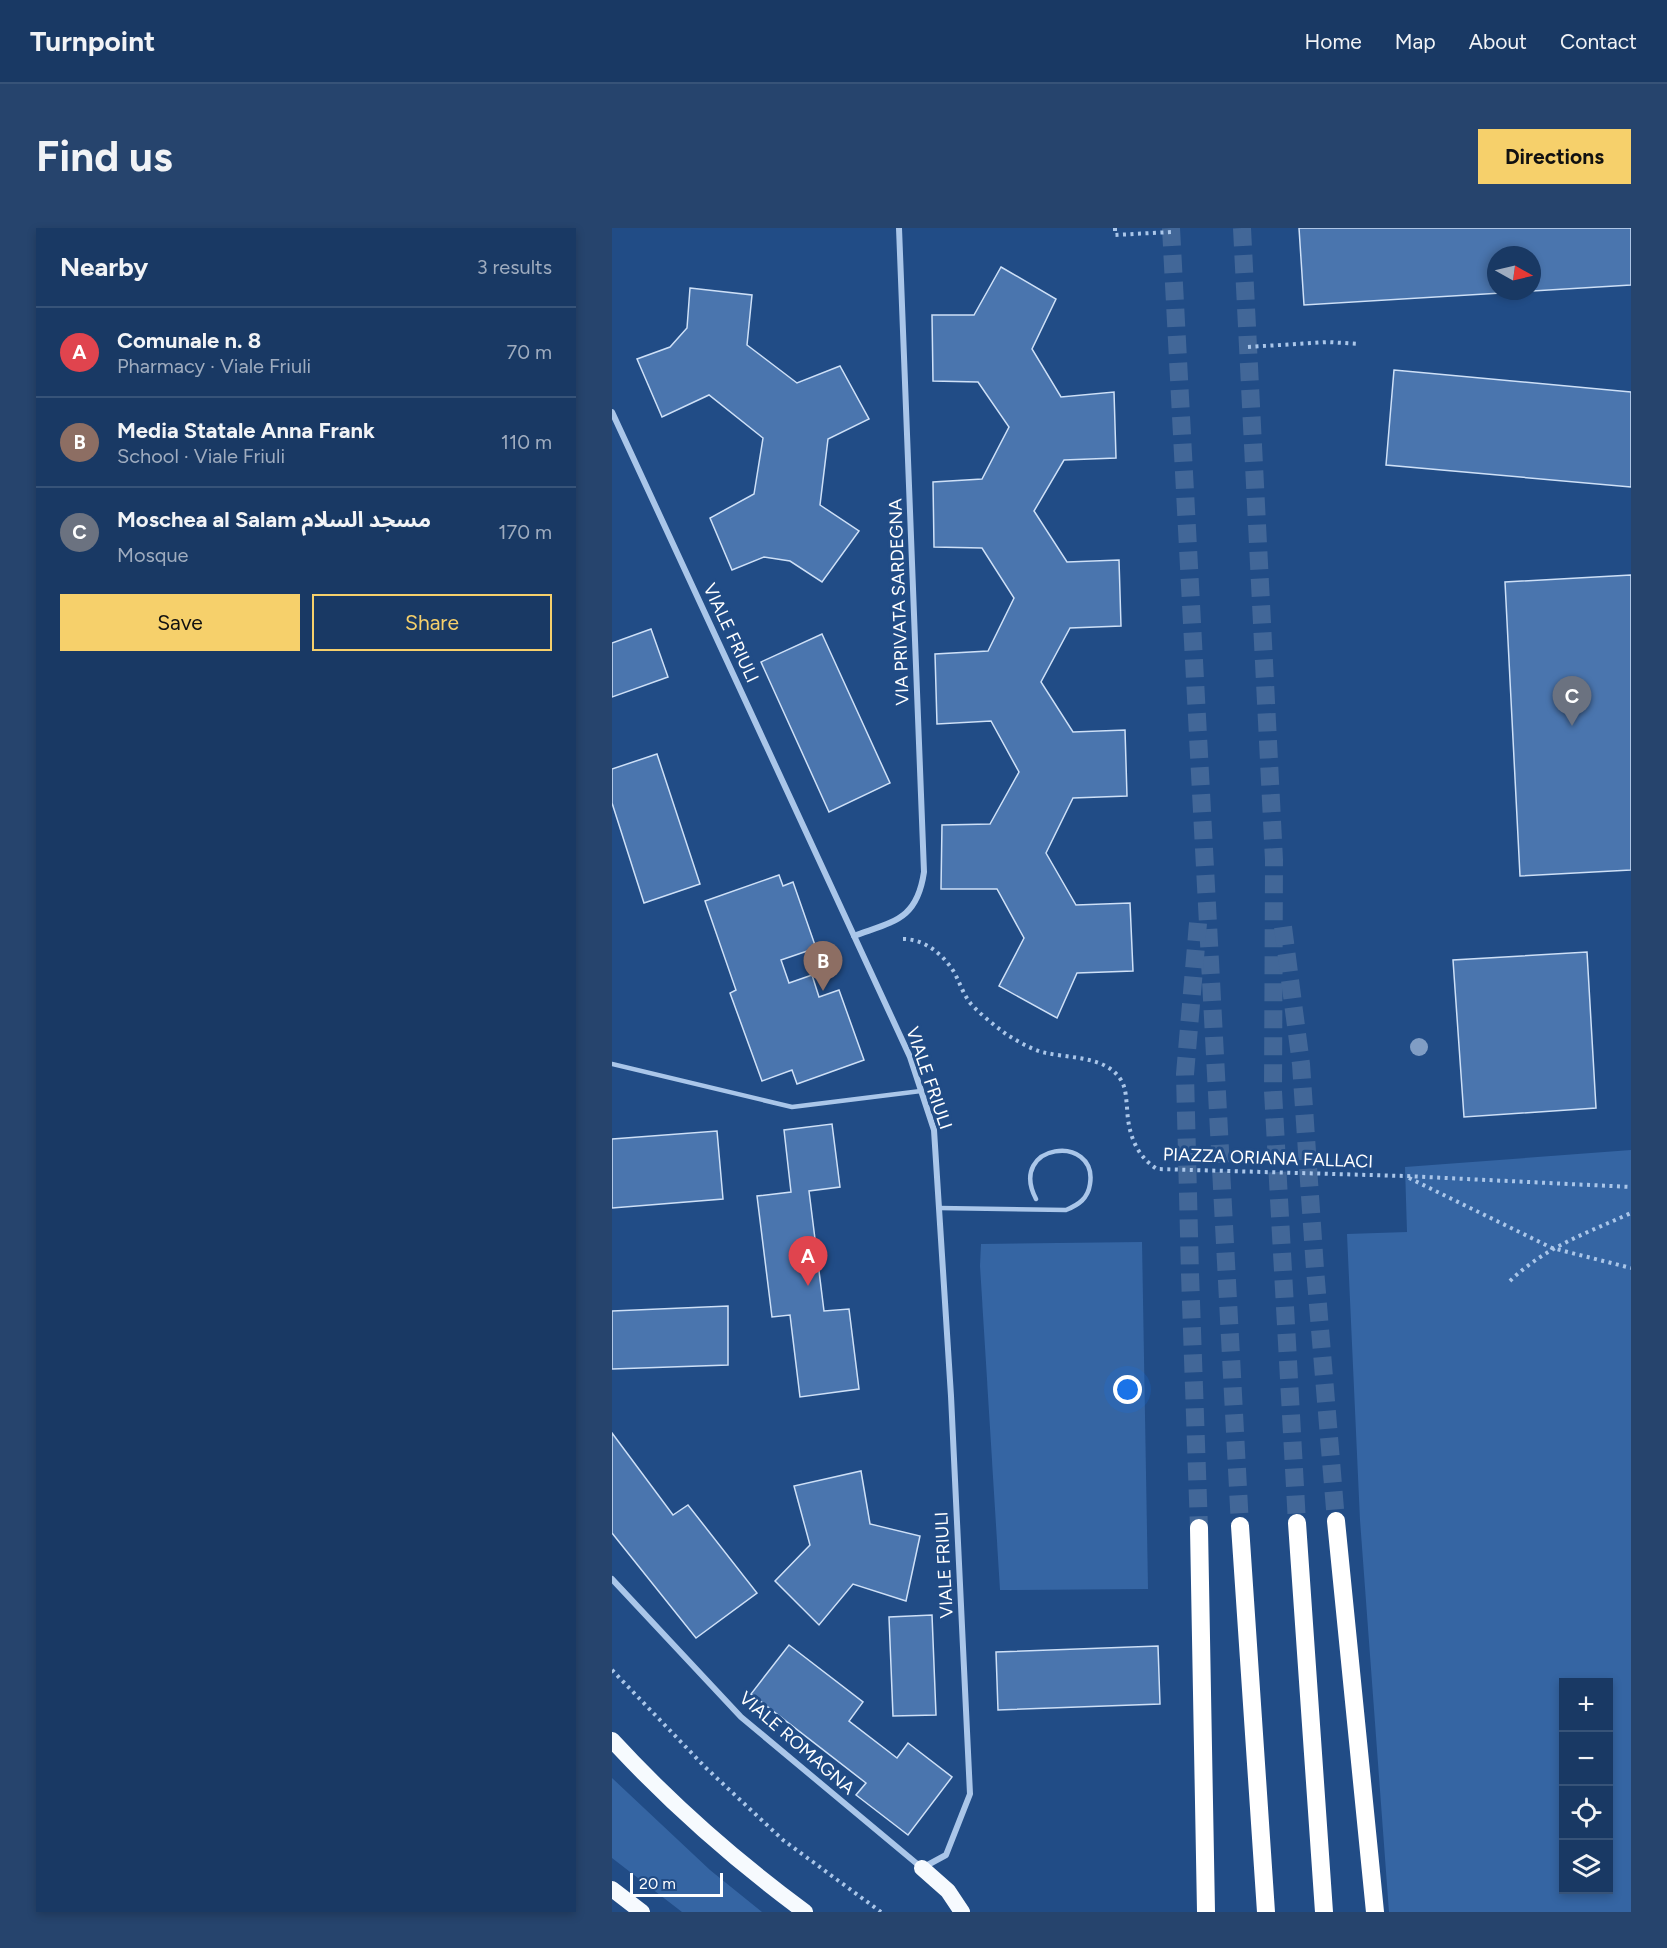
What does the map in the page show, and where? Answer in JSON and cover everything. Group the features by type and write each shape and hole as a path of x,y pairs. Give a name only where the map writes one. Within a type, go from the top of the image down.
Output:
{"highway":[{"path":"1336,1521 1375,1912"},
{"path":"1296,1523 1324,1912"},
{"path":"1240,1526 1266,1912"},
{"path":"1199,1528 1206,1912"},
{"path":"612,1740 634,1764 709,1834 805,1912"},
{"path":"922,1868 948,1891 962,1912"},
{"path":"612,1889 642,1912"}],"street":[{"name":"VIA PRIVATA SARDEGNA","path":"854,936 898,919 912,909 921,893 924,872 899,228"},
{"name":"VIALE FRIULI","path":"612,412 910,1057 934,1130 951,1396 970,1794 946,1855 922,1868"},
{"name":"VIALE ROMAGNA","path":"612,1579 741,1717 922,1868"}],"lane":[{"path":"612,1064 792,1107 921,1091"},
{"path":"939,1208 1065,1210 1075,1207 1088,1192 1090,1182 1085,1162 1069,1151 1059,1149 1041,1156 1034,1164 1029,1180 1036,1199"}],"path":[{"path":"1114,228 1115,235 1171,232"},
{"path":"1248,347 1328,342 1359,344"},
{"name":"PIAZZA ORIANA FALLACI","path":"915,939 932,948 945,960 971,1004 1005,1033 1024,1045 1042,1052 1101,1063 1115,1072 1126,1090 1129,1132 1135,1145 1145,1160 1160,1169 1405,1176 1631,1187"},
{"path":"1405,1176 1552,1248 1631,1268"},
{"path":"1510,1281 1528,1264 1552,1248 1631,1213"},
{"path":"612,1670 705,1767 783,1840 881,1912"}],"shaded area":[{"path":"1631,1150 1631,1912 1389,1912 1360,1520 1347,1234 1407,1232 1405,1167"},
{"path":"1142,1242 1148,1589 1000,1590 980,1266 981,1244"},
{"path":"612,1778 710,1870 762,1912 682,1912 612,1858"}],"building":[{"path":"1299,228 1631,228 1631,285 1541,291 1541,246 1487,246 1487,294 1304,305"},
{"path":"1001,267 1056,299 1032,349 1061,397 1114,392 1116,458 1064,460 1034,511 1067,562 1119,560 1121,626 1070,628 1041,682 1073,732 1125,730 1127,796 1073,798 1046,853 1076,905 1130,903 1133,971 1077,973 1057,1018 999,986 1024,938 997,889 941,889 942,825 990,824 1019,772 991,721 937,724 935,654 988,651 1014,598 982,548 934,547 933,482 982,479 1009,427 978,382 933,381 932,315 974,315"},
{"path":"690,288 752,295 747,345 797,383 840,366 869,419 828,439 820,505 859,531 822,582 790,561 764,557 732,570 710,518 754,494 763,438 709,395 662,417 637,359 670,347 687,328"},
{"path":"1394,370 1631,392 1631,487 1386,465"},
{"path":"1631,575 1631,870 1520,876 1505,582"},
{"path":"651,629 668,677 612,697 612,643"},
{"path":"822,634 890,783 829,812 761,662"},
{"path":"657,754 700,884 644,903 612,803 612,769"},
{"path":"779,875 783,886 793,882 816,948 781,960 789,983 812,975 819,997 839,990 864,1060 797,1084 792,1070 762,1081 730,993 736,990 705,901"},
{"path":"1587,952 1596,1108 1464,1117 1453,960"},
{"path":"832,1124 840,1187 809,1191 824,1311 849,1309 859,1389 800,1397 790,1315 772,1317 757,1196 791,1192 784,1130"},
{"path":"717,1131 723,1199 612,1208 612,1139"},
{"path":"728,1306 728,1365 612,1369 612,1311"},
{"path":"612,1433 673,1515 688,1505 757,1593 696,1638 612,1533"},
{"path":"861,1471 870,1524 920,1536 906,1601 853,1584 819,1625 775,1581 810,1545 794,1486"},
{"path":"932,1615 936,1715 893,1716 889,1617"},
{"path":"789,1645 863,1702 849,1721 897,1758 908,1743 952,1777 908,1835 856,1795 866,1783 751,1694"},
{"path":"1158,1646 1160,1704 998,1710 996,1652"}],"tunnel":[{"path":"1171,228 1240,1526"},
{"path":"1242,228 1274,860 1273,1091 1297,1523"},
{"path":"1198,923 1185,1074 1199,1528"},
{"path":"1283,927 1301,1064 1336,1521"}],"place":[{"name":"Moschea al Salam مسجد السلام","path":"1572,726"},
{"name":"Media Statale Anna Frank","path":"823,991"},
{"name":"Comunale n. 8","path":"808,1286"}]}
